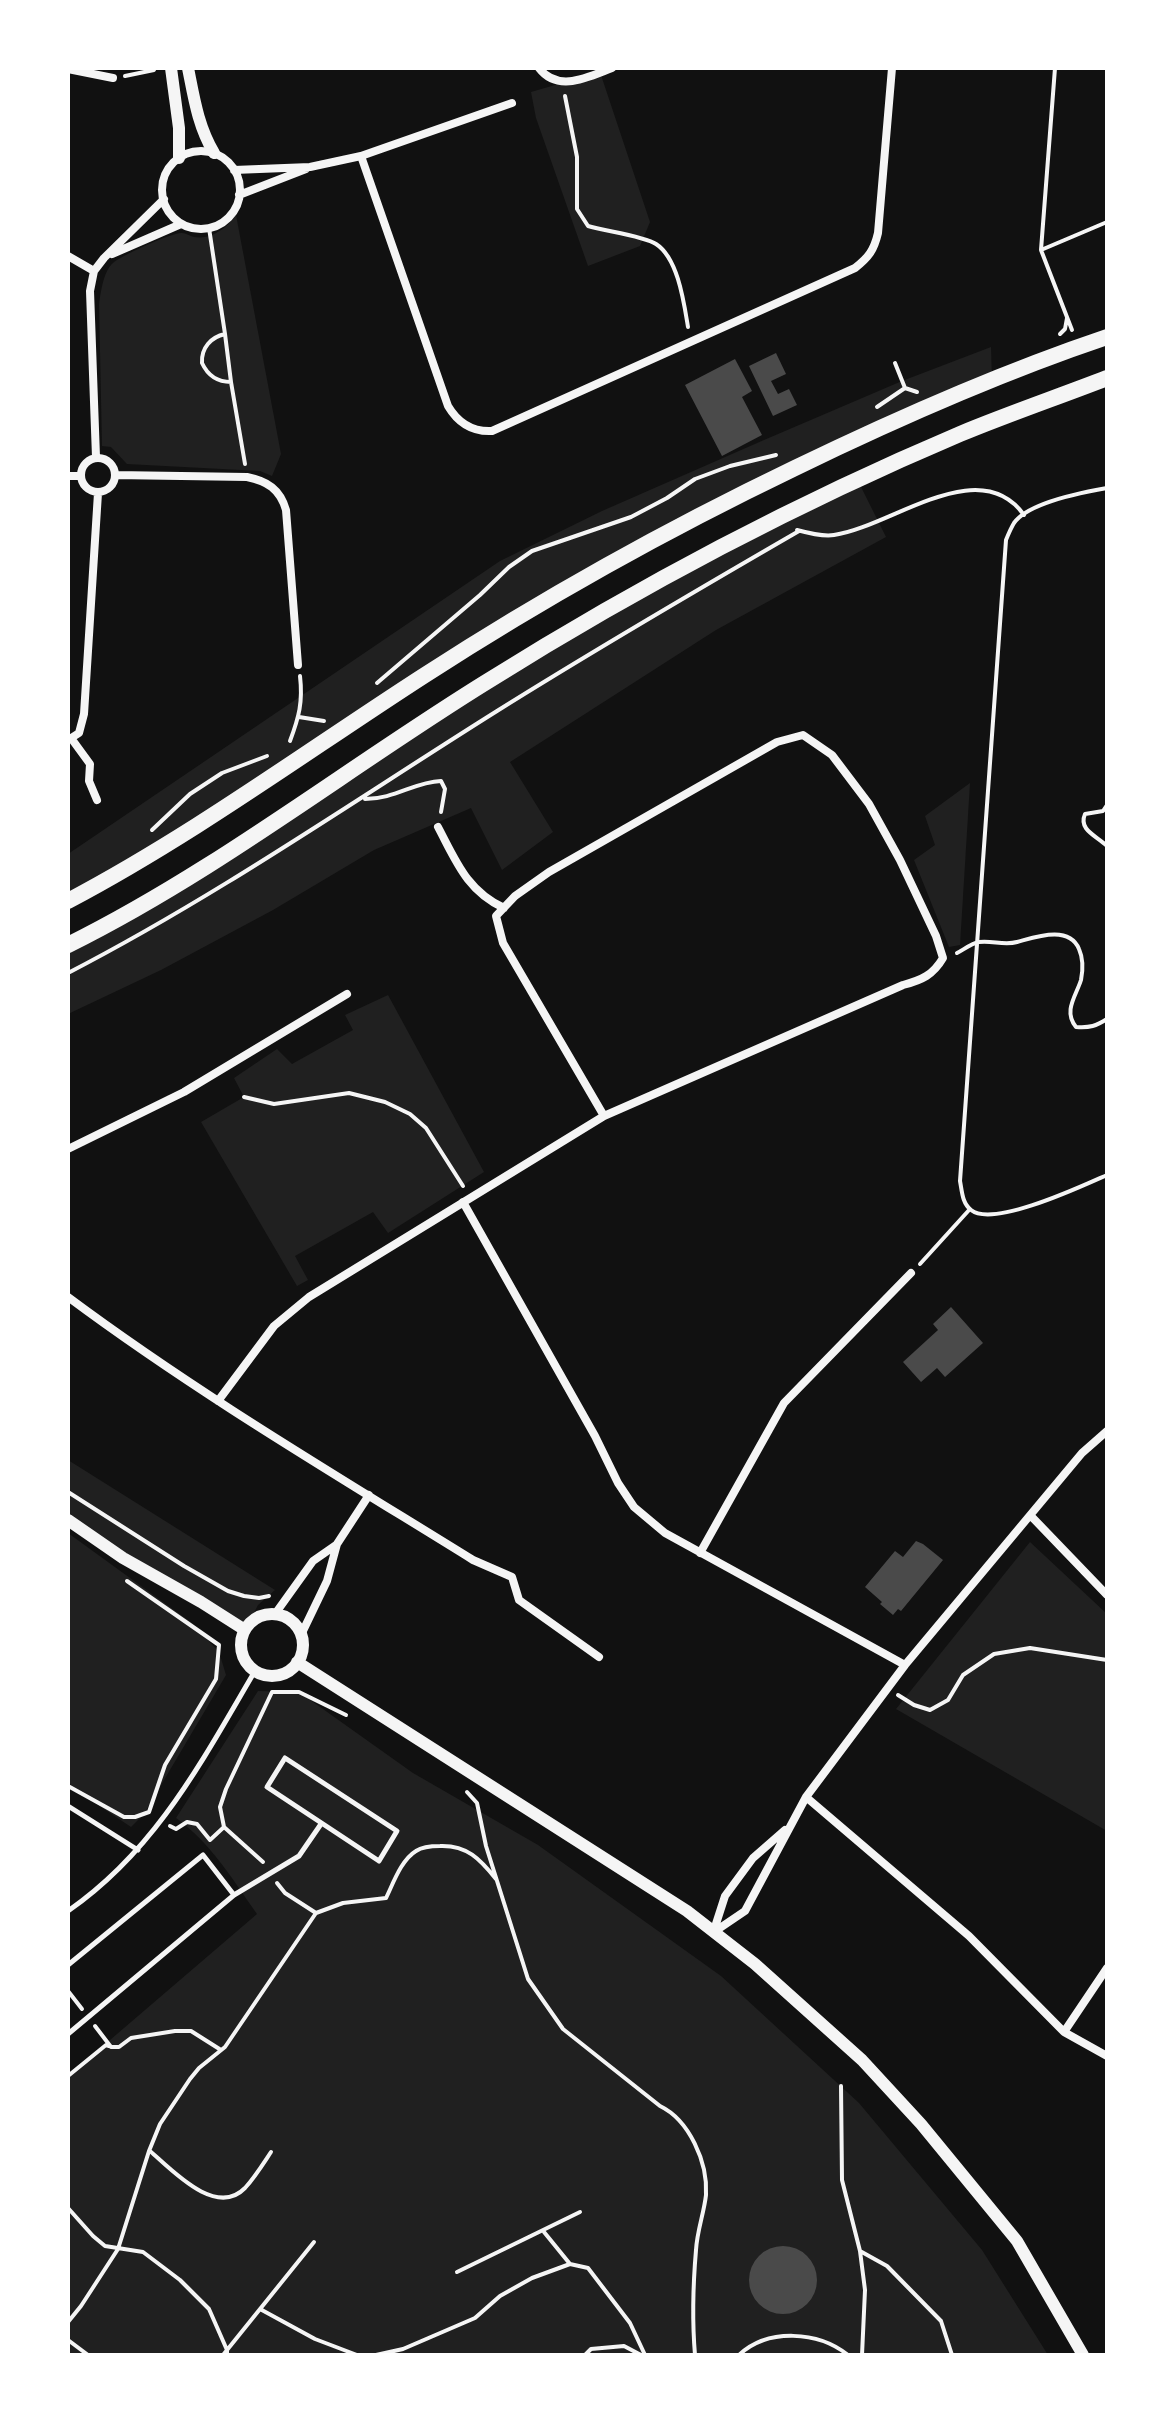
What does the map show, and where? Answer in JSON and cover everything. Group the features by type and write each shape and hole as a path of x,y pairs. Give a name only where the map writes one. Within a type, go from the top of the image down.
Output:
{"main road":[{"path":"68,901 167,846 427,674 628,553 735,497 916,412 1107,337"},
{"path":"68,945 215,863 528,656 636,593 777,520 960,435 1107,378"}],"street":[{"path":"171,68 179,128 179,158"},
{"path":"188,68 200,125 214,153"},
{"path":"539,68 552,80 562,82 572,82 612,68"},
{"path":"361,156 448,406 462,423 483,432 504,427 855,268 868,257 875,248 878,233 892,68"},
{"path":"68,69 96,71 113,78"},
{"path":"239,195 310,167 361,156 512,103"},
{"path":"191,152 214,153 234,170 239,182 239,195 229,217 209,228 196,229 181,224 170,215 164,199 163,179 179,158 191,152"},
{"path":"234,170 310,167"},
{"path":"96,457 90,291 94,271 164,199"},
{"path":"104,258 181,224"},
{"path":"68,256 94,271"},
{"path":"96,457 105,458 111,463 115,475 111,487 98,493 86,487 81,476 82,467 96,457"},
{"path":"115,475 247,477 273,487 283,499 286,510 298,665"},
{"path":"68,476 81,476"},
{"path":"97,800 89,781 90,764 70,739 79,733 84,714 98,493"},
{"path":"218,1401 274,1326 309,1297 604,1116 934,972 943,958 936,936 900,860 869,804 832,755 803,735 777,742 562,865 515,896 496,916 503,943 604,1116"},
{"path":"438,827 459,868 475,890 504,908"},
{"path":"68,1149 184,1092 347,994"},
{"path":"463,1202 634,1507 665,1533 905,1665"},
{"path":"700,1553 784,1403 911,1273"},
{"path":"68,1297 128,1342 218,1401 473,1560 512,1577 519,1600 599,1657"},
{"path":"714,1932 745,1911 806,1797 905,1665 1082,1453 1107,1431"},
{"path":"301,1635 327,1581 337,1544 369,1495"},
{"path":"1031,1516 1107,1595"},
{"path":"68,1520 123,1558 245,1630"},
{"path":"275,1614 313,1561 337,1544"},
{"path":"275,1614 286,1617 301,1635 303,1649 297,1662 291,1670 279,1675 268,1676 255,1671 242,1654 241,1641 245,1630 260,1616 275,1614"},
{"path":"297,1662 687,1911 755,1964 862,2060 921,2124 1017,2241 1083,2355"},
{"path":"806,1797 969,1936 1064,2032 1107,2056"},
{"path":"714,1932 725,1896 753,1858 789,1826"},
{"path":"1064,2032 1107,1968"}],"lane":[{"path":"68,1911 95,1892 138,1850 161,1821 182,1794 255,1671"},
{"path":"285,1758 397,1831 379,1861 321,1824 267,1787 285,1758"},
{"path":"68,1806 138,1850"},
{"path":"68,2034 234,1895 299,1856 321,1824"},
{"path":"68,1965 203,1855 234,1895"}],"path":[{"path":"1055,68 1041,250 1067,318"},
{"path":"113,78 154,70"},
{"path":"562,82 577,157 577,209 588,226 657,244 671,263 682,292 690,343"},
{"path":"1041,250 1107,222"},
{"path":"209,228 247,477"},
{"path":"225,334 210,341 204,350 202,363 212,377 221,382 231,382"},
{"path":"895,363 916,412"},
{"path":"777,520 799,531 831,536 868,526 949,493 972,488 997,492 1015,503 1024,515"},
{"path":"1107,488 1054,500 1024,515 1014,522 1006,540 960,1181 963,1199 970,1209 991,1216 1059,1196 1107,1175"},
{"path":"68,973 223,886 496,712 799,531"},
{"path":"289,745 299,717 302,696 298,665"},
{"path":"299,717 329,722"},
{"path":"362,799 380,799 429,782 441,781 445,789 438,827"},
{"path":"1107,805 1098,813 1085,814 1082,821 1085,829 1107,846"},
{"path":"943,958 978,942 1006,944 1038,935 1069,936 1076,943 1083,964 1072,1001 1072,1022 1076,1027 1088,1028 1107,1019"},
{"path":"244,1097 274,1104 349,1093 385,1102 410,1114 426,1128 463,1186"},
{"path":"911,1273 970,1209"},
{"path":"68,1492 228,1591 259,1598 269,1596 275,1590 286,1599"},
{"path":"68,1786 124,1817 149,1812 165,1765 216,1679 219,1645 124,1579"},
{"path":"888,1688 914,1705 930,1710 948,1700 963,1675 994,1654 1030,1648 1107,1660"},
{"path":"316,1913 285,1893 262,1860 224,1827 220,1807 272,1692 299,1692 347,1715"},
{"path":"463,1787 477,1803 486,1846 528,1979 563,2029 660,2106 672,2112 689,2133 703,2165 706,2194 696,2246 693,2290 695,2355"},
{"path":"161,1821 176,1829 187,1822 197,1824 210,1840 224,1827"},
{"path":"68,2322 118,2249 160,2124 199,2068 221,2050 316,1913 343,1903 386,1898 408,1858 417,1850 431,1847 467,1849 497,1881"},
{"path":"68,1991 111,2047"},
{"path":"68,2076 106,2045 119,2047 131,2038 191,2031 221,2050"},
{"path":"841,2086 842,2180 860,2251 865,2290 862,2355"},
{"path":"149,2151 200,2191 230,2197 244,2189 271,2152"},
{"path":"68,2208 105,2246 143,2252 180,2280 209,2309 226,2353"},
{"path":"457,2272 580,2212"},
{"path":"543,2231 570,2264"},
{"path":"226,2353 314,2242"},
{"path":"860,2251 887,2266 941,2321 952,2355"},
{"path":"376,2355 403,2349 475,2318 500,2296 532,2278 570,2264 588,2268 630,2323 643,2355"},
{"path":"260,2309 315,2339 357,2355"},
{"path":"739,2355 769,2340 801,2336 828,2342 848,2355"},
{"path":"68,2340 88,2355"},
{"path":"585,2355 591,2349 624,2346 643,2355"}],"shaded area":[{"path":"600,72 650,222 640,246 588,266 536,118 531,92"},
{"path":"236,215 281,454 272,476 260,471 127,464 111,447 102,446 99,304 107,272 118,260 168,236 182,233 194,237 212,235"},
{"path":"991,347 992,381 628,553 68,900 68,854 500,561 602,511 764,440"},
{"path":"858,481 886,537 716,630 510,762 553,832 502,870 471,808 374,850 273,910 161,970 68,1014 68,945 582,624"},
{"path":"970,783 960,945 949,947 914,860 935,845 925,816"},
{"path":"388,995 484,1172 388,1233 373,1212 295,1256 308,1280 297,1286 201,1122 244,1097 234,1078 277,1049 292,1064 353,1030 345,1015"},
{"path":"68,1460 275,1590 258,1605 245,1630 68,1520"},
{"path":"68,1533 192,1623 219,1652 226,1675 144,1814 131,1827 68,1785"},
{"path":"1030,1542 1107,1614 1107,1831 896,1709"},
{"path":"258,1691 299,1692 413,1773 538,1845 721,1976 859,2103 982,2250 1048,2355 68,2355 68,2076 257,1914 211,1850 176,1818"}],"building":[{"path":"776,353 786,374 771,381 778,394 789,389 797,405 773,416 749,366"},
{"path":"735,359 752,391 742,397 762,435 722,456 685,385"},
{"path":"951,1307 983,1343 945,1377 937,1368 921,1382 903,1362 938,1330 933,1324"},
{"path":"916,1541 943,1560 901,1611 898,1609 893,1615 865,1587 895,1551 903,1557"},
{"path":"783,2246 807,2256 817,2280 807,2304 783,2314 759,2304 749,2280 759,2256"}]}
